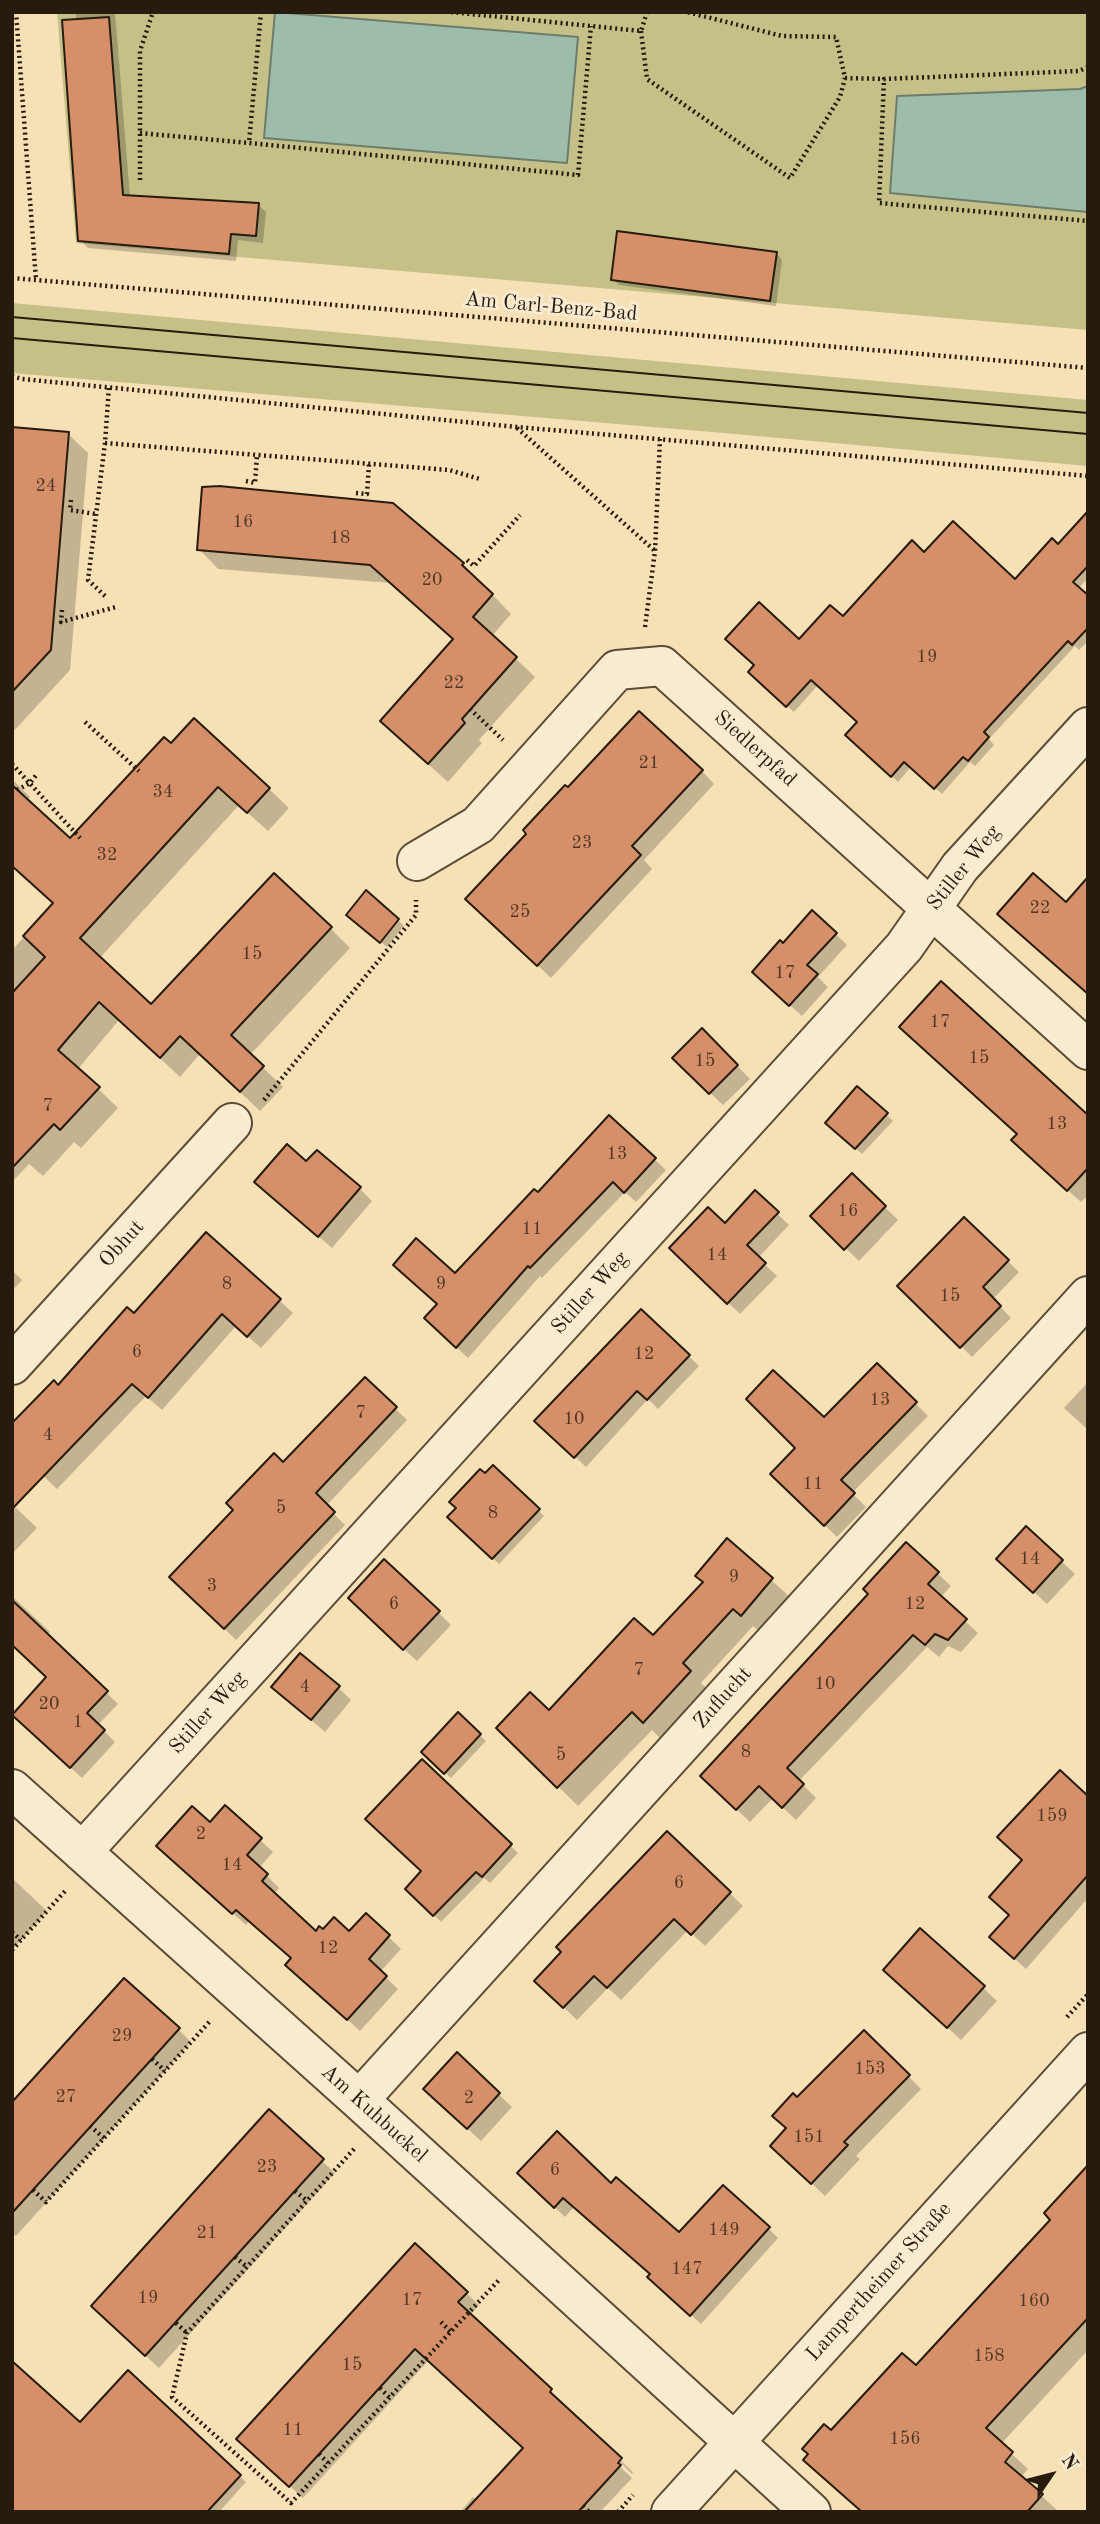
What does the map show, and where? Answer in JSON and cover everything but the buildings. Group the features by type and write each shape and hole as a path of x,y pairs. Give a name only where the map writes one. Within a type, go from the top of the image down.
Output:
{"street":[{"name":"Siedlerpfad","path":"417,861 478,825 617,670 662,666 1088,1050"},
{"name":"Stiller Weg","path":"87,1856 904,947 960,867 1088,727"},
{"name":"Obhut","path":"12,1365 232,1123"},
{"name":"Zuflucht","path":"369,2110 1088,1296"},
{"name":"Am Kuhbuckel","path":"12,1789 811,2512"},
{"name":"Lampertheimer Straße","path":"671,2512 1088,2052"}],"path":[{"path":"16,12 37,280"},
{"path":"140,180 140,51 153,12"},
{"path":"248,144 261,12"},
{"path":"451,12 641,31"},
{"path":"647,12 641,31 648,79 790,178 840,97 845,78 836,37 782,36 687,12"},
{"path":"140,133 578,175 591,26"},
{"path":"845,78 884,79 1079,71 1088,67"},
{"path":"884,79 879,203 1088,221"},
{"name":"Am Carl-Benz-Bad","path":"12,278 1088,368"},
{"path":"12,376 517,427 1088,476"},
{"path":"105,596 88,580 105,443 109,386"},
{"path":"517,427 654,551"},
{"path":"645,631 654,551 660,439"},
{"path":"105,443 449,470 480,479"},
{"path":"246,481 255,483 257,455"},
{"path":"356,493 367,494 369,464"},
{"path":"71,500 70,510 96,514"},
{"path":"467,560 474,566 520,516"},
{"path":"62,610 61,622 116,607"},
{"path":"85,722 139,771"},
{"path":"12,764 80,838"},
{"path":"18,790 30,783 37,774"},
{"path":"232,1123 250,1117 416,915 417,861"},
{"path":"12,1950 87,1856"},
{"path":"12,1932 21,1940"},
{"path":"33,2190 46,2202 237,1991"},
{"path":"152,2059 165,2071"},
{"path":"369,2110 307,2201 187,2333 172,2397 291,2503 525,2252"},
{"path":"90,2126 104,2138"},
{"path":"295,2191 307,2201"},
{"path":"235,2257 247,2267"},
{"path":"440,2322 451,2332"},
{"path":"176,2323 187,2333"},
{"path":"380,2388 390,2398"},
{"path":"319,2455 328,2463"},
{"path":"583,2506 589,2512"}],"shaded area":[{"path":"57,12 1088,12 1088,330 76,243"},
{"path":"275,12 578,37 567,163 264,138"},
{"path":"1088,86 1088,212 890,193 897,96 1080,89"},
{"path":"12,303 1088,400 1088,466 12,373"}],"tram line":[{"path":"12,317 1088,413"},
{"path":"12,338 1088,434"}]}
